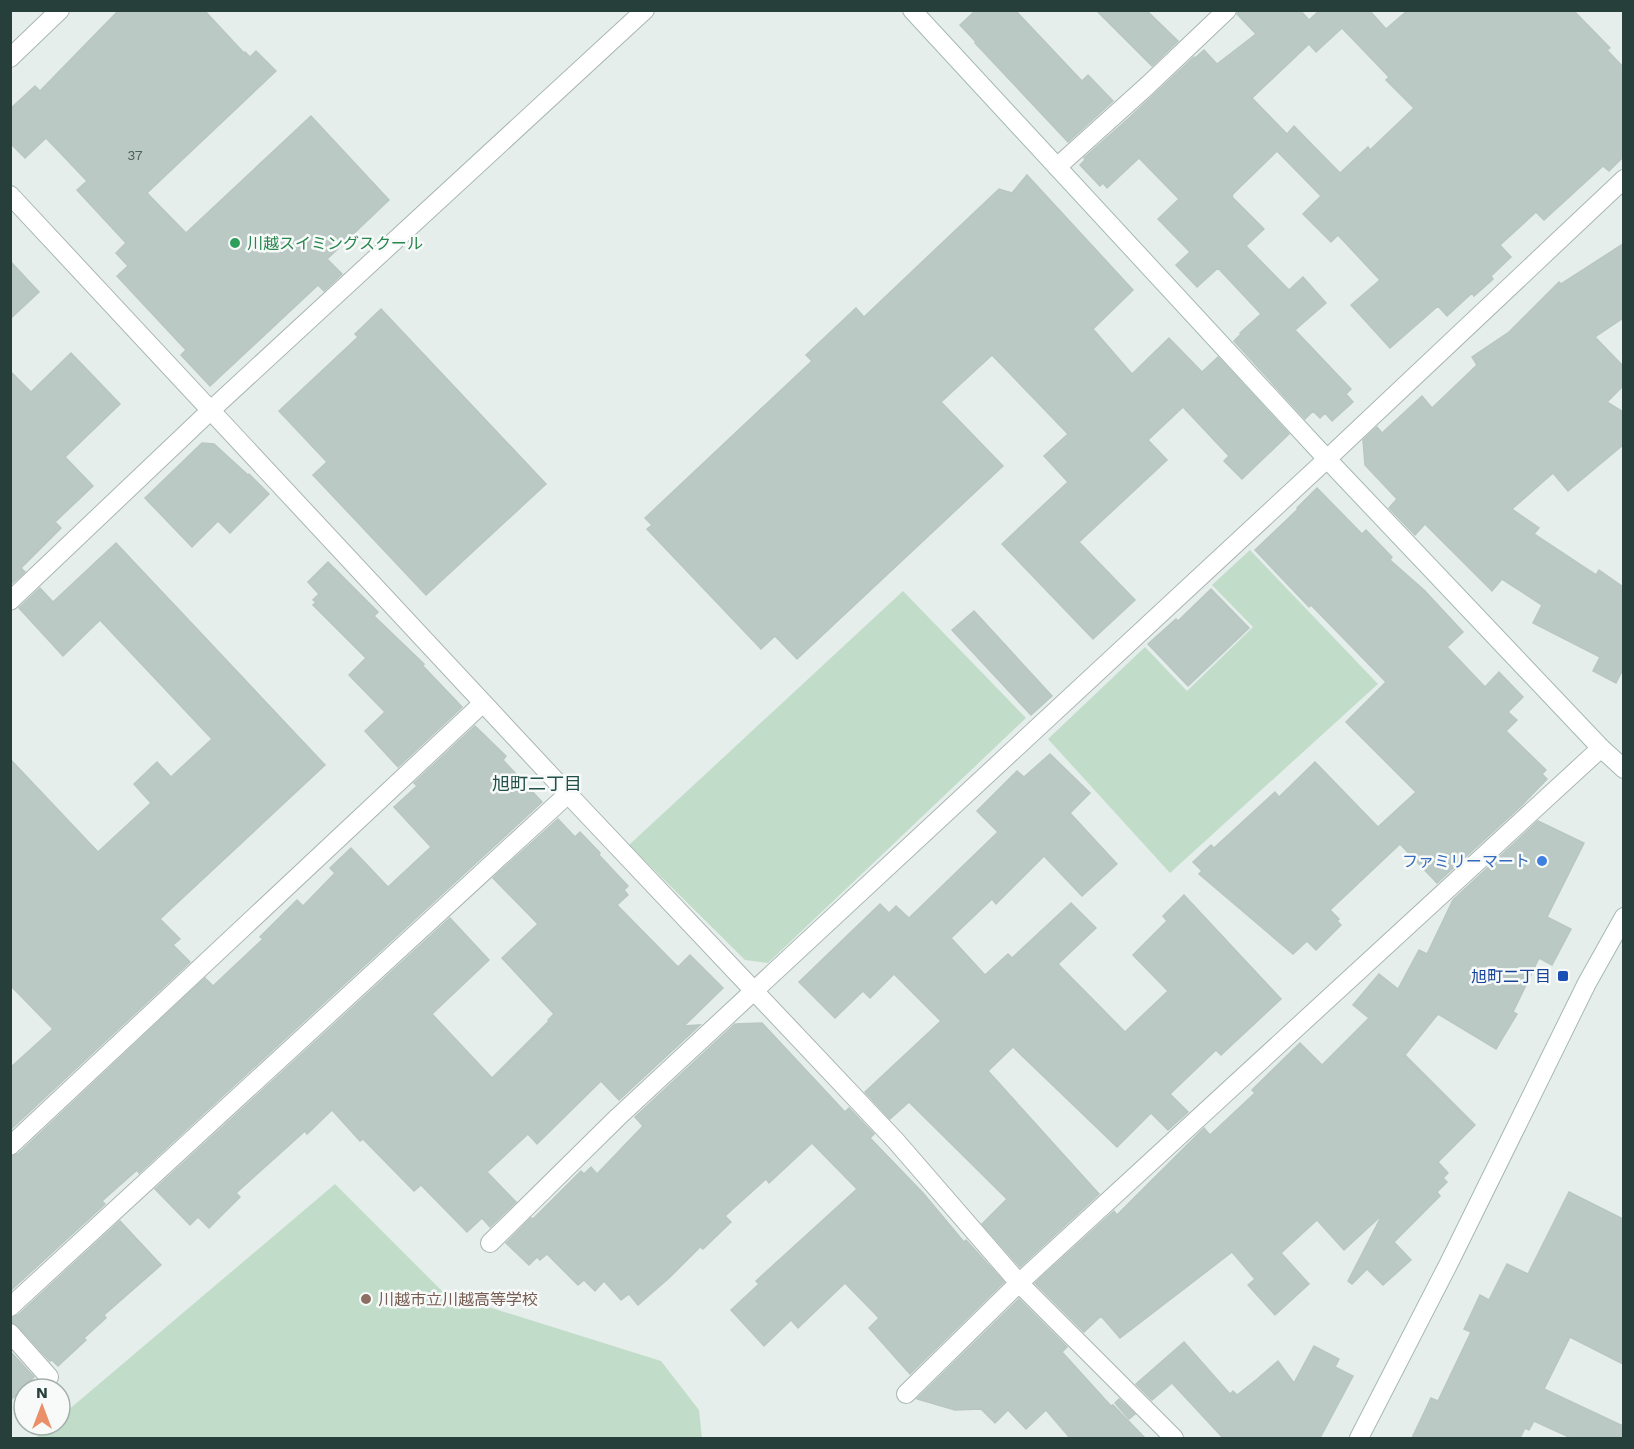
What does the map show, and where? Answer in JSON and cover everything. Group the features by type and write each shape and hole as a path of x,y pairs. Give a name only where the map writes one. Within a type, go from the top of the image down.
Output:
{"street":[{"path":"10,58 60,10"},
{"path":"10,601 210,411 645,10"},
{"path":"912,10 1327,459 1623,769"},
{"path":"1057,167 1227,10"},
{"path":"490,1243 618,1117 1327,459 1623,179"},
{"path":"10,195 568,794 895,1140 1018,1283 1174,1438"},
{"path":"10,1146 483,703"},
{"path":"906,1394 1018,1283 1601,748"},
{"path":"10,1307 568,794"},
{"path":"1359,1438 1449,1263 1587,983 1623,917"},
{"path":"10,1333 49,1377"}],"green space":[{"path":"1250,550 1378,684 1170,873 1048,739 1145,647 1187,691 1253,627 1212,585"},
{"path":"903,591 1026,718 768,963 745,960 629,845"},
{"name":"川越市立川越高等学校","path":"335,1184 444,1293 661,1361 699,1410 702,1438 35,1438 72,1437 72,1407"}],"building":[{"path":"119,10 204,10 244,53 250,57 256,51 276,71 147,193 186,233 311,116 389,200 327,259 342,274 324,291 318,285 210,386 181,355 186,350 117,276 128,266 116,253 126,243 77,190 87,181 46,138 25,158 10,143 10,109 35,86 40,91"},
{"path":"976,10 1015,10 1082,81 1088,75 1113,101 1068,142 960,25"},
{"path":"1096,10 1146,10 1178,41 1152,66"},
{"path":"1238,10 1300,10 1309,20 1320,10 1369,10 1386,29 1408,10 1573,10 1610,48 1607,50 1623,67 1623,157 1609,171 1603,166 1544,220 1536,212 1500,245 1511,257 1491,276 1493,279 1474,296 1472,293 1447,316 1438,306 1390,348 1351,305 1380,280 1338,235 1331,242 1303,214 1321,196 1277,151 1233,194 1232,197 1264,229 1246,246 1289,290 1303,277 1326,303 1295,330 1351,389 1346,394 1353,402 1332,421 1325,413 1320,418 1313,411 1305,419 1234,341 1261,314 1218,268 1197,287 1176,265 1190,252 1158,219 1179,199 1139,158 1107,188 1103,183 1100,186 1080,165 1085,160 1084,158 1194,57 1204,50 1217,64 1256,34 1237,14","holes":["1342,28 1389,77 1386,80 1414,108 1370,150 1368,147 1340,173 1294,126 1287,134 1252,98 1309,44 1316,52"]},
{"path":"1027,175 1133,290 1093,329 1132,374 1169,338 1202,372 1218,357 1289,434 1242,479 1224,461 1229,456 1183,407 1148,440 1167,460 1079,542 1135,600 1093,639 1002,544 1068,482 1044,456 1068,434 992,355 941,402 1003,466 797,659 775,636 761,649 647,529 652,525 645,518 812,361 806,355 856,308 864,317 999,189 1012,193"},
{"path":"1623,244 1623,318 1595,337 1623,366 1623,386 1607,402 1623,412 1623,445 1568,491 1553,473 1512,509 1539,528 1534,534 1596,575 1599,570 1623,587 1623,669 1616,683 1593,671 1600,657 1533,623 1542,605 1502,579 1492,591 1425,524 1415,535 1389,508 1397,499 1365,465 1363,440 1377,427 1382,433 1422,396 1432,408 1477,365 1472,357 1509,332 1559,282 1561,284"},
{"path":"10,261 39,292 10,319"},
{"path":"381,309 546,484 426,595 313,475 327,462 279,411 358,337 355,334"},
{"path":"71,353 120,404 65,457 93,486 55,522 61,528 21,568 25,572 10,585 10,371 31,392"},
{"path":"202,443 214,444 269,494 230,533 218,521 192,547 145,498"},
{"path":"1317,488 1362,534 1366,530 1392,557 1390,560 1424,590 1463,632 1447,647 1485,687 1499,672 1523,697 1508,712 1517,720 1506,731 1546,770 1542,774 1547,779 1437,883 1400,844 1330,910 1339,919 1337,921 1341,925 1316,950 1307,941 1293,954 1199,874 1202,871 1193,862 1211,845 1214,848 1275,792 1279,797 1315,762 1378,827 1416,792 1346,722 1386,682 1311,605 1309,607 1255,550"},
{"path":"116,543 325,765 160,919 180,939 173,945 190,962 10,1130 10,1068 53,1029 10,985 10,759 98,852 151,803 134,784 157,762 171,777 212,739 100,620 63,656 19,608 40,588 53,602"},
{"path":"328,562 378,612 374,616 424,664 422,665 462,707 398,767 365,731 385,712 349,675 366,658 313,605 316,602 313,600 319,594 308,582"},
{"path":"1211,589 1249,628 1188,686 1148,644 1176,619 1178,621"},
{"path":"974,611 1052,696 1031,715 952,630"},
{"path":"475,726 506,756 503,760 542,802 139,1173 137,1170 102,1201 105,1204 10,1291 10,1157 18,1154 205,978 213,986 263,939 260,937 297,900 303,906 335,873 330,868 351,848 388,887 431,847 394,807 417,786 414,783"},
{"path":"1050,754 1090,793 1070,813 1117,864 1082,896 1044,856 996,904 992,899 951,938 985,975 1008,954 1012,958 1071,903 1096,928 1058,964 1125,1032 1168,991 1133,955 1167,921 1163,916 1184,895 1281,999 1221,1055 1216,1050 1170,1094 1188,1112 1168,1130 1151,1113 1117,1147 1013,1047 988,1071 1099,1194 1020,1267 982,1224 1007,1199 909,1102 890,1119 865,1092 941,1021 894,974 870,998 863,991 835,1018 799,982 880,904 889,913 896,906 909,918 998,832 977,811 1017,771 1024,777"},
{"path":"558,819 575,837 580,832 628,886 624,890 628,895 617,905 678,967 690,955 723,988 684,1026 700,1025 619,1100 601,1081 537,1144 528,1134 487,1172 516,1202 490,1227 482,1218 467,1232 421,1185 414,1191 363,1139 360,1141 332,1110 307,1134 305,1131 236,1193 240,1197 209,1228 198,1217 190,1225 155,1189 450,918 489,960 432,1014 492,1078 549,1021 554,1014 502,958 538,924 493,878"},
{"path":"1538,821 1584,843 1547,917 1571,929 1552,965 1539,958 1513,1012 1517,1014 1496,1049 1438,1014 1405,1055 1475,1125 1438,1162 1448,1173 1443,1178 1447,1182 1437,1192 1440,1196 1394,1242 1411,1260 1383,1285 1367,1269 1352,1284 1348,1281 1382,1215 1344,1250 1317,1220 1281,1253 1309,1284 1275,1315 1248,1285 1255,1279 1232,1252 1120,1338 1101,1316 1084,1332 1035,1283 1114,1211 1117,1215 1204,1128 1210,1135 1255,1093 1252,1090 1300,1043 1322,1065 1369,1018 1353,1005 1379,974 1398,989 1419,950 1427,954 1453,900"},
{"path":"762,1023 845,1112 849,1108 874,1134 870,1138 923,1193 964,1242 966,1240 1004,1282 910,1374 869,1328 879,1318 845,1283 798,1328 791,1320 764,1346 731,1310 759,1284 756,1281 857,1189 812,1143 769,1183 766,1179 725,1216 731,1222 703,1249 700,1247 638,1305 629,1294 621,1300 604,1281 595,1291 584,1280 578,1285 547,1254 540,1260 537,1257 529,1265 506,1243 581,1171 584,1174 591,1167 597,1174 643,1126 635,1117 735,1024"},
{"path":"1569,1192 1623,1219 1623,1364 1570,1337 1544,1389 1623,1426 1623,1438 1571,1438 1534,1421 1529,1430 1525,1428 1520,1438 1412,1438 1431,1398 1438,1401 1471,1332 1464,1329 1480,1295 1489,1300 1507,1264 1528,1274"},
{"path":"120,1221 161,1265 104,1315 106,1318 58,1366 52,1360 50,1361 18,1326 10,1322 10,1318 18,1315"},
{"path":"1019,1299 1067,1347 1062,1352 1111,1406 1113,1405 1145,1438 1070,1438 1046,1410 1026,1429 1008,1410 995,1423 981,1409 955,1410 917,1399"},
{"path":"1184,1342 1230,1394 1233,1391 1237,1395 1278,1361 1294,1383 1314,1346 1339,1359 1335,1367 1353,1376 1320,1438 1223,1438 1172,1383 1152,1400 1136,1384"},
{"path":"10,1351 34,1377 12,1377 12,1399 10,1401"},
{"path":"1119,1399 1135,1414 1129,1419 1115,1403"}],"place":[{"name":"川越スイミングスクール","path":"235,243"},
{"name":"ファミリーマート","path":"1542,861"},
{"name":"旭町二丁目","path":"1563,976"},
{"name":"川越市立川越高等学校","path":"366,1299"}],"district":[{"name":"旭町二丁目","path":"537,783"}]}
